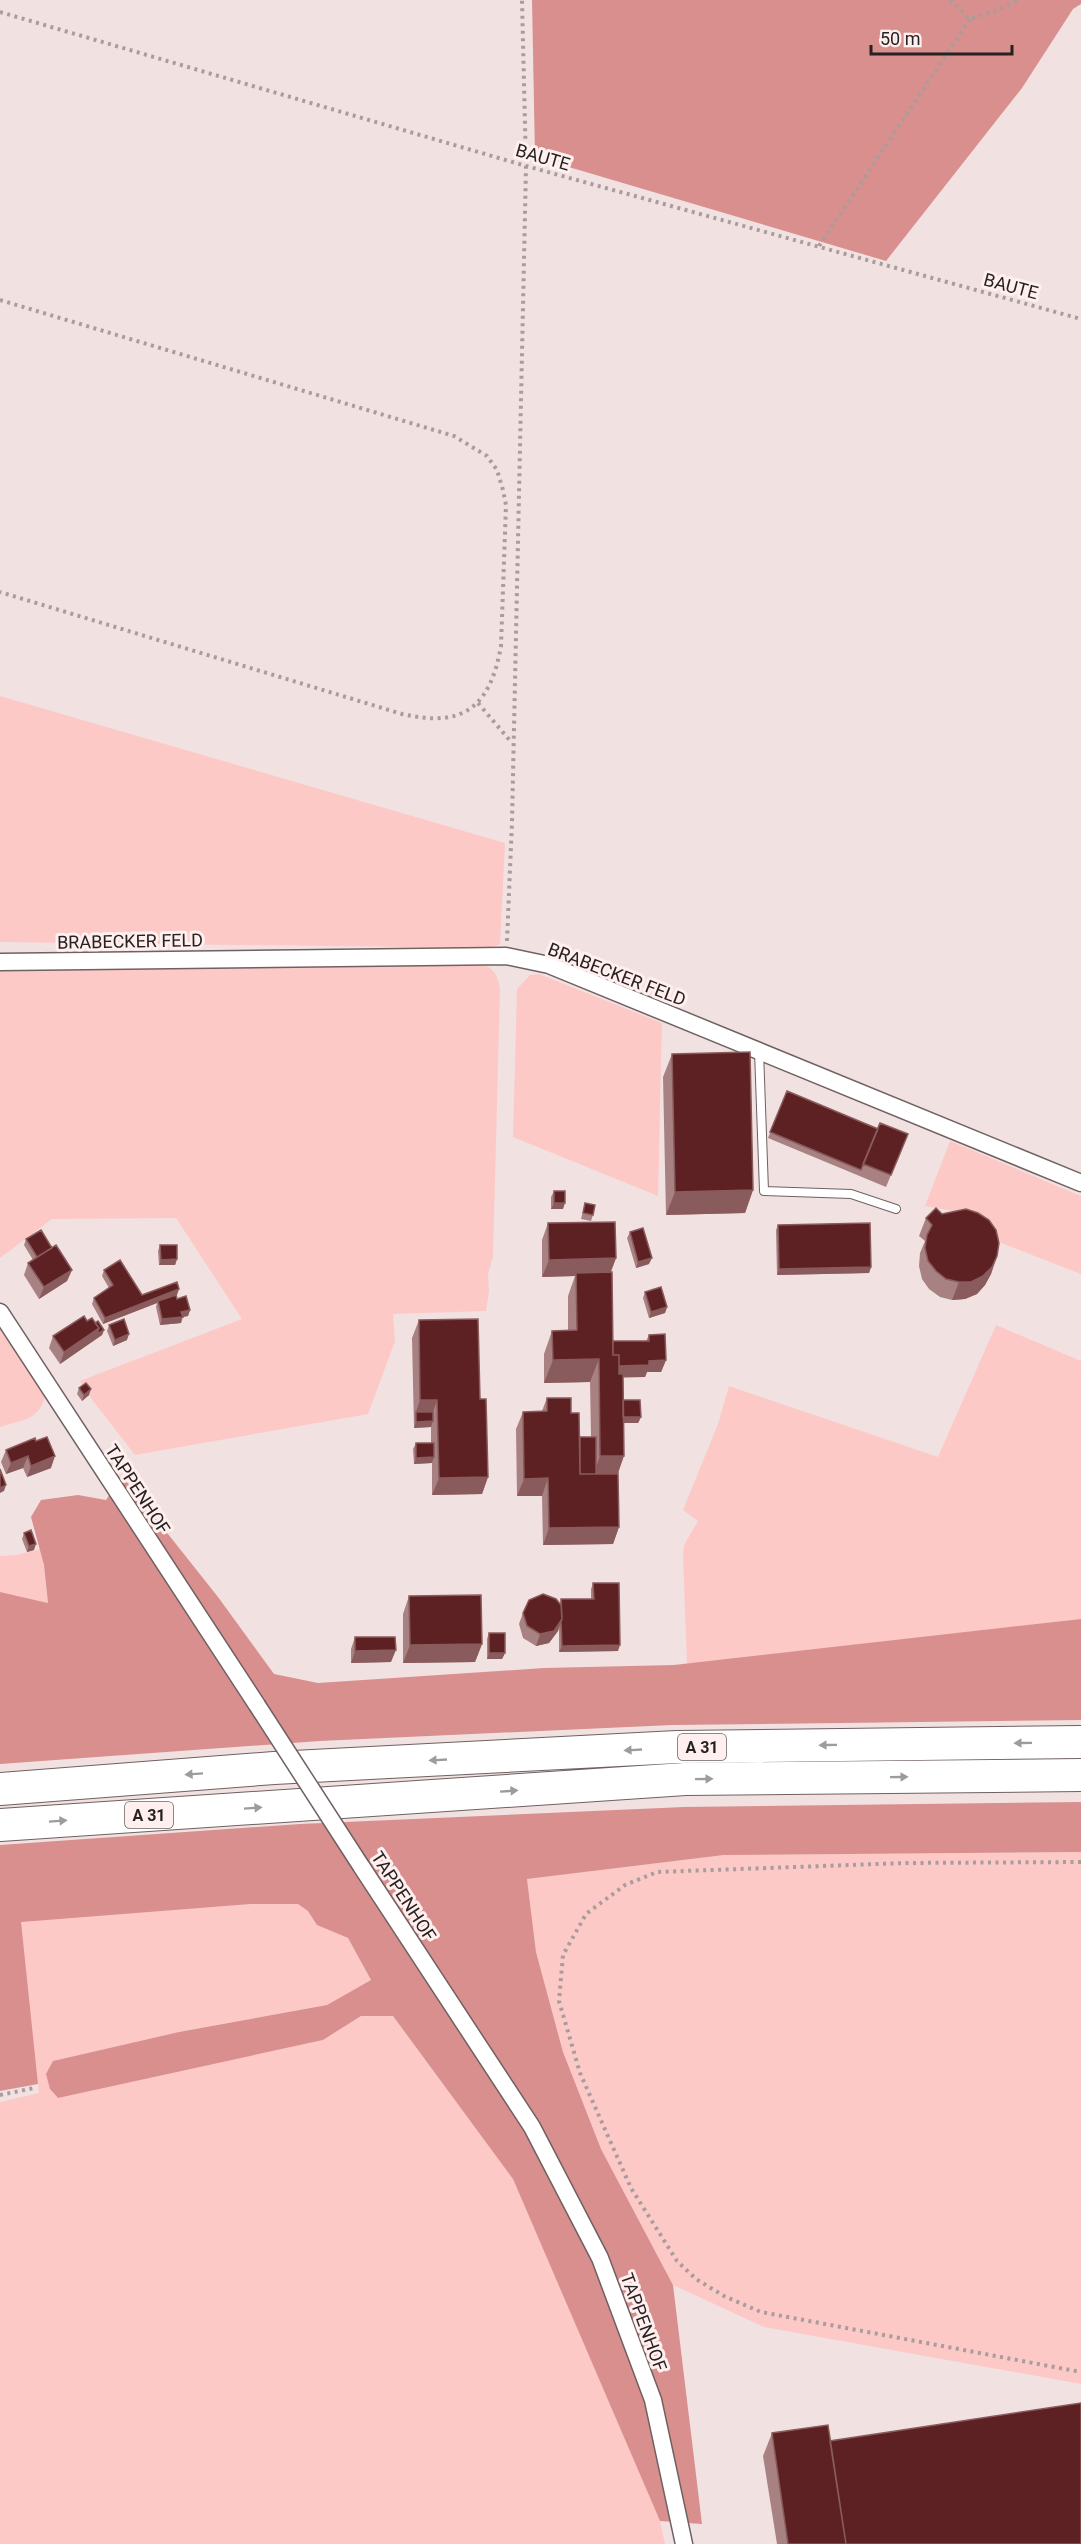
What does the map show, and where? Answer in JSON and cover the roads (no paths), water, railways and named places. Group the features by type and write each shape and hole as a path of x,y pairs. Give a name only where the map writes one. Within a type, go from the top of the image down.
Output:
{"highway":[{"name":"A 31","path":"0,1789 284,1768 677,1748 1081,1742"},
{"name":"A 31","path":"0,1825 685,1779 1081,1775"}],"street":[{"name":"BRABECKER FELD","path":"0,962 506,956 549,965 1081,1183"},
{"name":"TAPPENHOF","path":"0,1312 532,2127 600,2258 652,2400 684,2544"}],"lane":[{"path":"759,1051 764,1191 851,1194 896,1209"}]}
